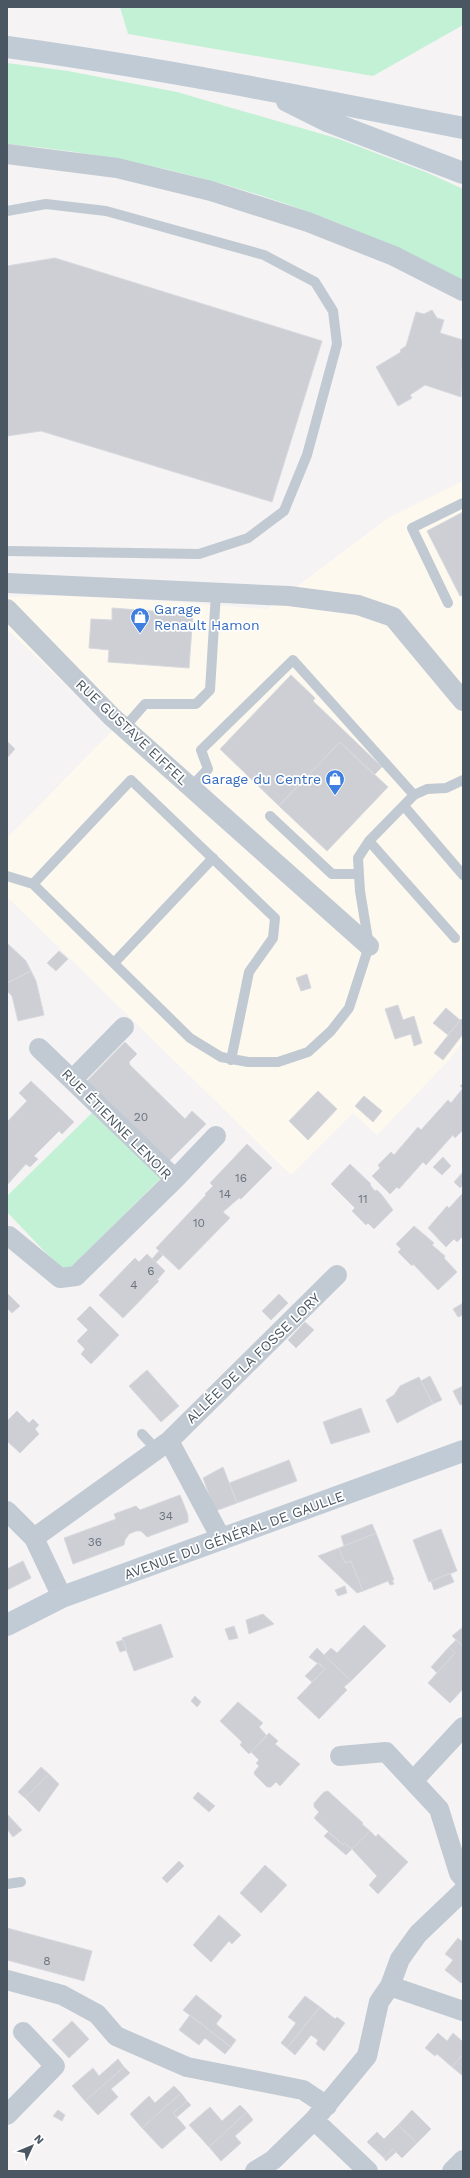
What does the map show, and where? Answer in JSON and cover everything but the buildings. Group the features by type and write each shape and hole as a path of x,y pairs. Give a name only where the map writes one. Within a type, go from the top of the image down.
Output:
{"main road":[{"path":"7,47 90,58 262,89 463,128"},
{"path":"262,89 327,121 463,173"},
{"name":"AVENUE DU GÉNÉRAL DE GAULLE","path":"7,1625 62,1597 463,1451"}],"street":[{"path":"7,154 117,168 211,191 308,222 394,256 463,291"},
{"path":"7,583 296,597 358,605 393,617 463,701"},
{"name":"RUE GUSTAVE EIFFEL","path":"7,609 124,728 368,946"},
{"path":"73,1079 124,1027"},
{"name":"RUE ÉTIENNE LENOIR","path":"8,1236 60,1278 76,1276 175,1179 73,1079 39,1048"},
{"path":"175,1179 216,1136"},
{"name":"ALLÉE DE LA FOSSE LORY","path":"34,1538 162,1445 337,1275"},
{"path":"162,1445 222,1540"},
{"path":"7,1511 34,1538 62,1597"},
{"path":"413,1781 463,1727"},
{"path":"340,1756 386,1752 439,1809 459,1873 463,1878"},
{"path":"255,2171 273,2160 320,2113 367,2056 380,2002 390,1986 400,1959 418,1934 463,1891"},
{"path":"7,1980 62,1995 97,2014 116,2036 187,2067 302,2090 368,2171"},
{"path":"390,1986 463,2011"},
{"path":"7,2115 55,2066 23,2032"},
{"path":"452,2171 463,2160"}],"lane":[{"path":"7,211 46,204 106,211 264,255 315,282 333,311 337,344 307,454 284,511 248,538 199,554 7,551"},
{"path":"448,603 412,528 463,503"},
{"path":"124,728 145,704 196,704 210,690 216,593"},
{"path":"190,787 208,769 201,750 293,660 414,795"},
{"path":"32,884 131,780 276,918 273,938 249,972 231,1060"},
{"path":"7,876 32,884 190,1038 221,1057 231,1060 278,1062 308,1052 331,1031 349,1008 368,946 358,874 358,858 369,841 414,795 427,789 446,788 463,780"},
{"path":"404,806 463,875"},
{"path":"270,816 332,874 358,874"},
{"path":"369,841 455,938"},
{"path":"114,963 213,858"},
{"path":"142,1434 162,1445"},
{"path":"7,1884 21,1882"}],"shaded area":[{"path":"463,481 463,1041 449,1060 377,1135 353,1113 291,1175 7,897 7,838 113,730 7,629 7,597 78,595 267,609 388,518"}],"green space":[{"path":"120,7 463,7 463,25 373,76 128,34"},
{"path":"7,63 68,71 177,92 339,139 428,173 463,189 463,281 376,239 287,204 241,189 149,165 55,149 7,144"},
{"path":"98,1107 165,1174 65,1273 7,1212 7,1196"}],"place":[{"name":"Garage Renault Hamon","path":"140,634"},
{"name":"Garage du Centre","path":"335,796"}]}
